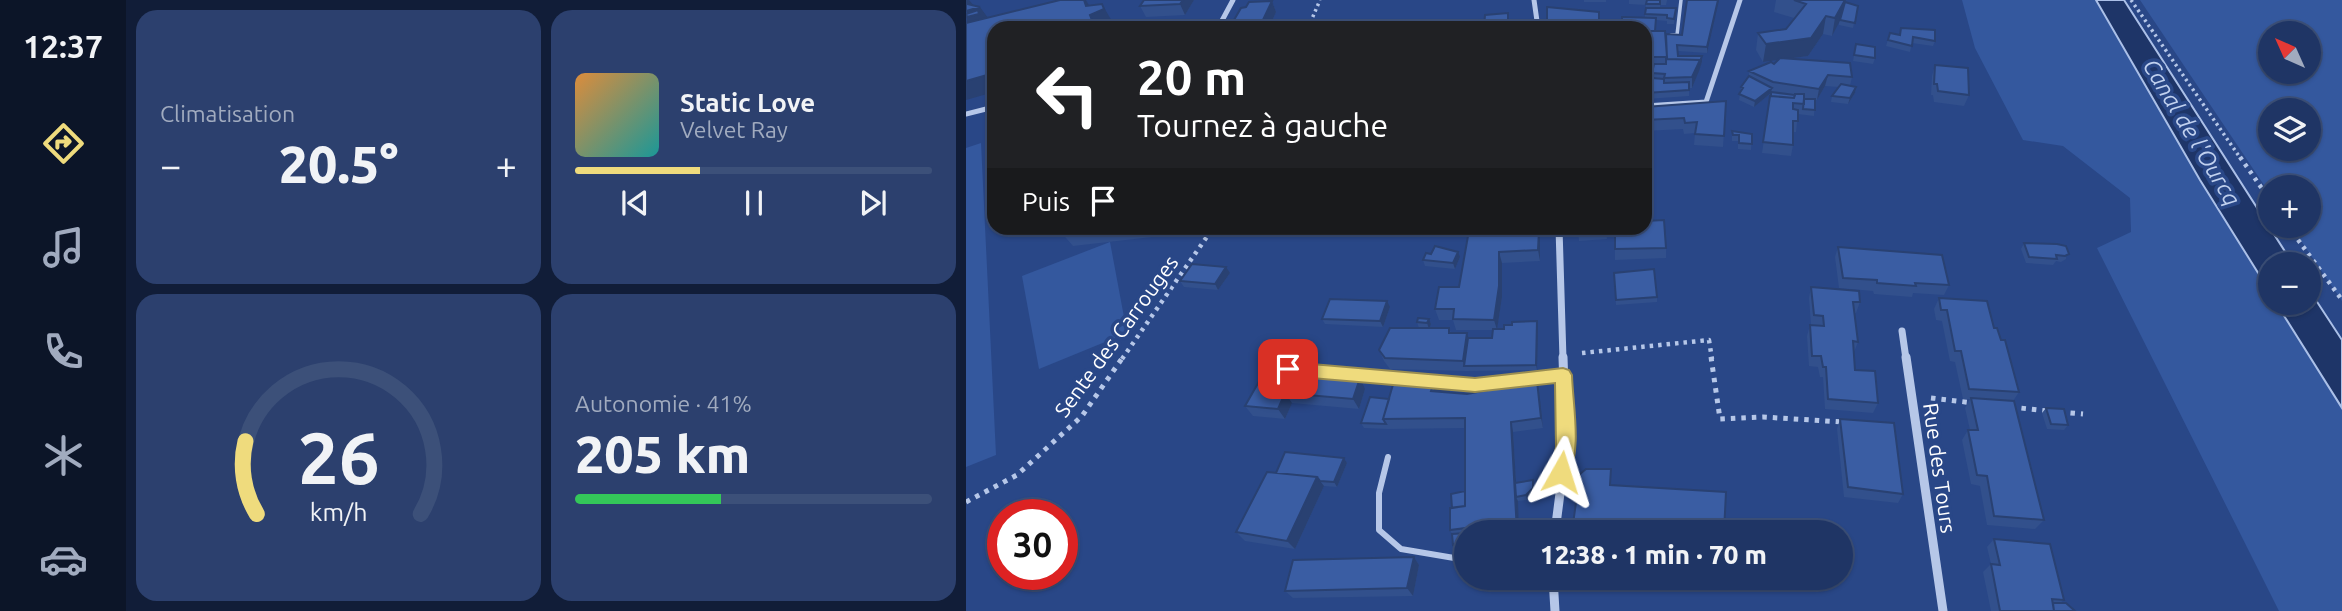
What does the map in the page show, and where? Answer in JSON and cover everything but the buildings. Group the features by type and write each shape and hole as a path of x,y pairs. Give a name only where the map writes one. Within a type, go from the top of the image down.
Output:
{"street":[{"path":"1222,21 1233,0"},
{"path":"1534,0 1537,21"},
{"path":"1652,106 1706,102 1740,0"},
{"path":"966,114 987,109"},
{"path":"1557,520 1566,447 1559,235"},
{"name":"Rue des Tours","path":"1902,331 1943,611"},
{"path":"1554,590 1555,611"}],"lane":[{"path":"1661,34 1677,35 1681,0"},
{"path":"1288,369 1475,385 1563,375"},
{"path":"1388,457 1379,494 1379,530 1401,549 1454,558"}],"path":[{"path":"1311,21 1320,0"},
{"path":"2131,0 2258,183"},
{"name":"Sente des Carrouges","path":"966,502 1017,475 1082,416 1208,235"},
{"path":"2297,238 2342,300"},
{"path":"1586,353 1709,340 1720,419 1763,417 1852,423"},
{"path":"1912,396 1978,403"},
{"path":"2004,406 2083,414"}],"shaded area":[{"path":"1962,0 2096,0 2200,180 2258,273 2258,315 2284,315 2342,408 2342,611 2279,611 2097,248 2131,232 2130,198 2063,146 2023,140 1975,48"},
{"path":"2140,0 2342,0 2342,301 2321,270 2321,252 2309,252 2299,238 2321,238 2321,175 2258,176"},
{"path":"981,143 996,455 966,467 966,148"},
{"path":"1110,242 1127,333 1039,369 1022,276"}],"water":[{"name":"Canal de l'Ourcq","path":"2096,0 2124,0 2258,209 2258,238 2276,238 2285,252 2258,252 2258,273 2200,180"},
{"path":"2321,308 2342,340 2342,408 2284,315 2321,315"}],"route":[{"path":"1288,369 1475,385 1563,375 1566,447 1561,472"}]}
